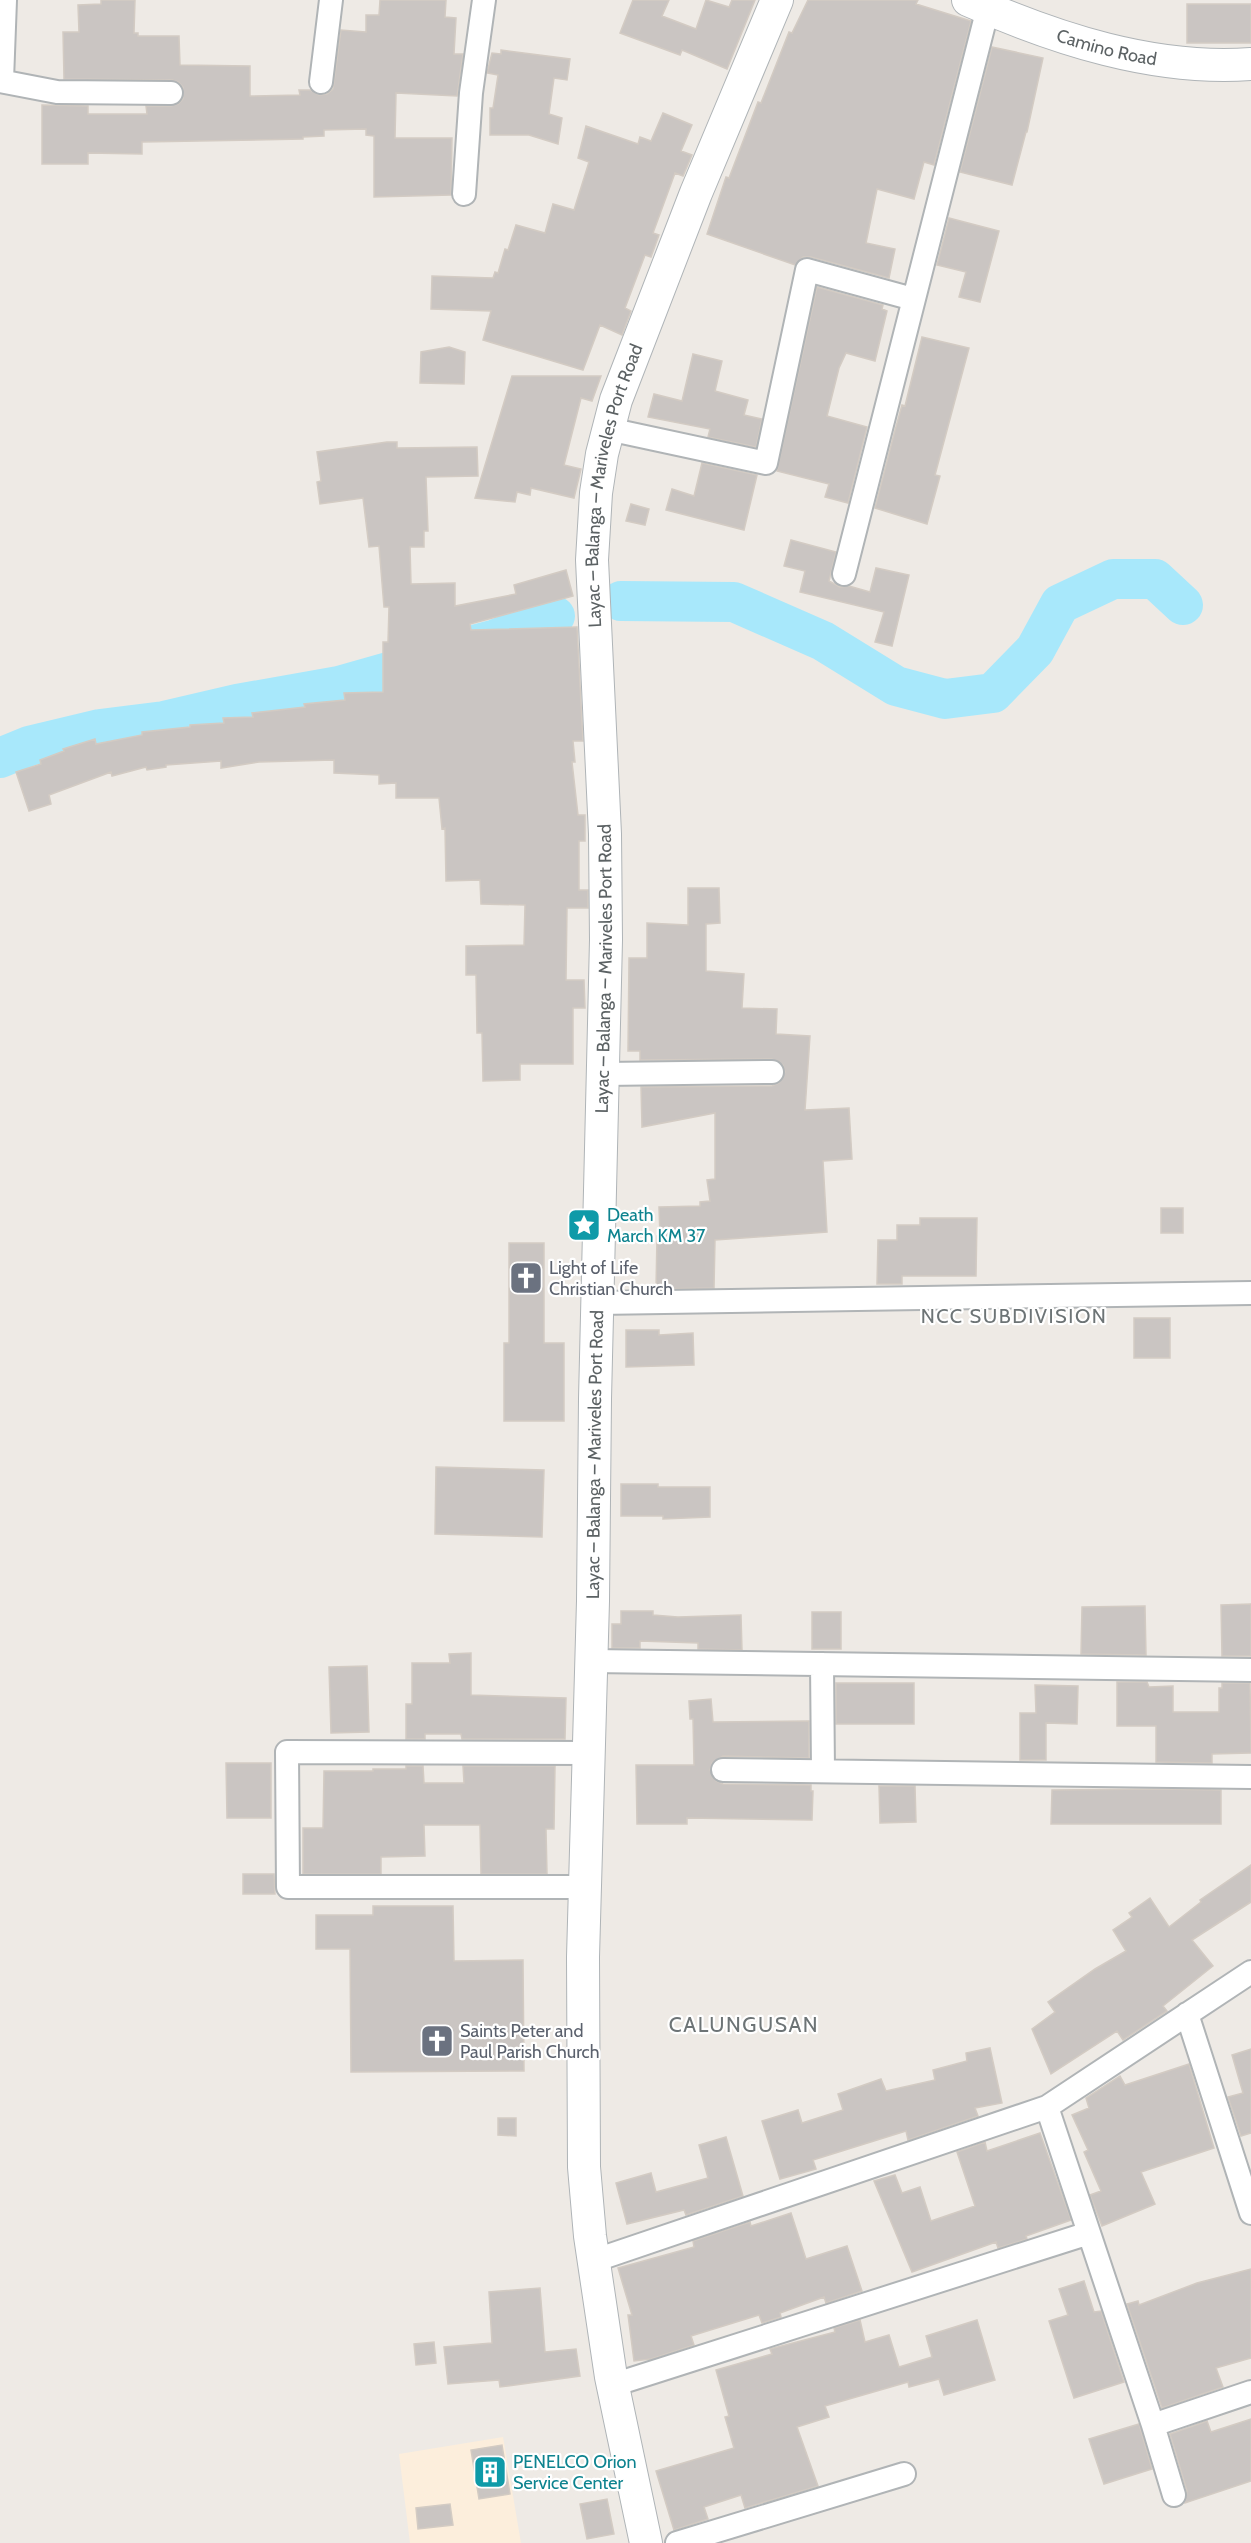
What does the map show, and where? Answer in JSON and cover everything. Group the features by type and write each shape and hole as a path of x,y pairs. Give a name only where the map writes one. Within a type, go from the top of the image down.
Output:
{"main road":[{"name":"Layac – Balanga – Mariveles Port Road","path":"646,2543 613,2385 593,2261 584,2167 584,1887 604,1074 605,834 592,560 597,493 615,400 777,0"},
{"name":"Camino Road","path":"978,4 1068,38 1122,53 1192,64 1251,64"}],"street":[{"path":"5,0 1,80 57,92 171,93"},
{"path":"321,82 331,0"},
{"path":"464,194 471,93 484,0"},
{"path":"844,574 913,299 978,4"},
{"path":"608,429 766,463 807,270 913,299"},
{"path":"604,1074 772,1072"},
{"path":"598,1303 1251,1293"},
{"path":"591,1660 1251,1670"},
{"path":"822,1664 823,1771"},
{"path":"584,1887 288,1887 287,1752 588,1753"},
{"path":"723,1770 1251,1777"},
{"path":"593,2261 1047,2107 1251,1972"},
{"path":"1187,2014 1251,2213"},
{"path":"1047,2107 1153,2425 1174,2495"},
{"path":"613,2385 1089,2233"},
{"path":"1153,2425 1251,2392"},
{"path":"676,2543 904,2474"}],"shaded area":[{"path":"503,2437 521,2543 410,2543 399,2454"}],"building":[{"path":"101,0 135,0 134,33 138,33 138,36 179,36 180,65 250,66 250,96 300,95 299,90 310,90 319,95 327,94 333,89 341,30 366,32 366,15 379,15 380,0 446,0 445,17 456,18 454,54 463,54 457,96 396,93 395,138 452,138 451,195 374,197 374,136 366,135 366,129 324,130 324,136 303,137 303,139 142,142 142,154 88,153 88,164 42,164 42,105 88,106 88,114 147,114 146,106 171,106 183,99 183,87 172,80 64,79 63,32 79,32 78,5 101,4"},
{"path":"633,0 669,0 662,16 696,29 706,0 729,7 732,0 755,0 727,69 682,50 680,55 620,33"},
{"path":"808,0 918,0 916,4 971,21 934,165 924,162 914,199 877,189 866,243 895,249 889,278 811,257 803,257 795,265 707,234 726,177 729,178 758,102 761,103 789,32 792,33"},
{"path":"1187,4 1251,4 1251,43 1187,43"},
{"path":"992,47 1043,58 1027,132 1012,185 960,172"},
{"path":"501,50 570,59 567,80 554,78 549,114 562,118 558,144 529,135 490,135 490,108 493,108 498,75 487,73 492,53 501,54"},
{"path":"663,113 692,125 681,151 692,155 683,176 675,173 653,233 659,235 651,257 645,255 625,308 631,311 622,335 600,325 583,370 483,340 491,311 431,309 432,276 493,278 495,272 498,273 505,249 508,250 516,225 545,233 553,204 574,210 589,162 578,158 586,126 638,144 640,137 651,141"},
{"path":"949,218 999,231 980,302 959,297 966,272 937,265"},
{"path":"817,287 883,305 882,309 887,311 875,361 846,353 839,368 827,416 867,427 848,503 825,497 829,484 777,471"},
{"path":"922,337 969,348 935,475 940,476 927,524 875,508 902,405 905,406"},
{"path":"449,347 465,352 464,384 420,383 421,352"},
{"path":"693,354 722,361 715,391 748,400 744,415 762,419 756,447 708,437 710,429 648,417 654,394 682,401"},
{"path":"512,376 601,376 592,401 581,398 564,465 581,469 574,498 531,488 530,495 517,492 515,502 475,498"},
{"path":"397,442 397,448 477,447 478,476 426,477 428,531 424,531 424,547 410,547 411,584 455,583 455,606 516,594 514,585 566,570 573,596 470,624 471,630 577,627 583,741 573,741 575,762 572,762 578,815 585,815 585,841 579,841 579,890 588,890 588,908 567,908 566,980 584,980 585,1008 573,1008 573,1064 520,1064 520,1080 483,1081 482,1033 477,1033 476,975 466,975 466,946 524,945 525,905 481,904 480,880 446,881 445,828 442,829 439,798 396,798 396,783 379,784 379,775 334,773 334,760 259,762 221,768 221,761 166,765 166,767 147,770 146,767 112,776 111,772 49,795 51,804 29,811 16,772 41,764 40,760 64,751 63,749 95,739 96,744 142,735 142,732 224,723 223,718 253,717 252,713 345,700 344,693 383,692 383,642 388,642 389,607 384,607 379,546 369,547 363,498 320,504 317,482 321,481 317,452"},
{"path":"702,463 757,475 744,530 666,510 672,489 694,496"},
{"path":"631,504 649,509 645,525 626,521"},
{"path":"791,540 836,552 829,581 840,587 849,586 870,592 876,568 909,575 892,646 875,642 884,612 800,592 805,571 784,566"},
{"path":"688,888 719,888 720,923 706,924 706,971 744,974 742,1008 777,1009 776,1034 810,1036 805,1110 849,1108 852,1159 823,1161 827,1232 715,1240 714,1288 656,1289 657,1236 660,1236 659,1207 700,1206 700,1202 710,1201 707,1180 715,1179 715,1113 642,1127 641,1087 772,1086 779,1083 785,1072 783,1065 772,1059 640,1060 640,1051 628,1051 629,958 647,958 647,923 688,925"},
{"path":"1161,1208 1183,1208 1183,1233 1161,1233"},
{"path":"920,1218 977,1218 976,1276 902,1276 902,1284 877,1284 878,1240 897,1240 897,1225 920,1225"},
{"path":"509,1243 544,1243 544,1343 564,1343 564,1421 504,1421 504,1343 509,1343"},
{"path":"1134,1318 1170,1318 1170,1358 1134,1358"},
{"path":"626,1330 659,1330 659,1335 693,1333 694,1365 626,1367"},
{"path":"436,1467 544,1470 542,1537 435,1534"},
{"path":"621,1484 710,1487 710,1517 663,1519 663,1516 621,1516"},
{"path":"1251,1604 1251,1656 1222,1656 1221,1605"},
{"path":"1145,1606 1146,1655 1081,1654 1082,1607"},
{"path":"621,1611 653,1611 653,1615 678,1617 741,1615 742,1650 698,1649 698,1643 640,1641 640,1648 612,1648 612,1624 621,1624"},
{"path":"812,1612 841,1612 841,1649 812,1649"},
{"path":"471,1653 471,1695 566,1698 565,1739 462,1739 461,1734 425,1734 425,1739 406,1739 406,1704 412,1704 412,1663 450,1663 449,1654"},
{"path":"367,1666 369,1732 331,1733 329,1667"},
{"path":"1117,1682 1147,1682 1149,1687 1173,1686 1173,1712 1219,1712 1219,1688 1222,1688 1222,1683 1250,1683 1251,1753 1212,1754 1212,1763 1156,1762 1156,1726 1117,1726"},
{"path":"836,1683 914,1683 914,1724 836,1724"},
{"path":"1035,1685 1078,1686 1077,1724 1046,1723 1046,1760 1020,1760 1020,1713 1036,1713"},
{"path":"711,1699 713,1722 809,1721 809,1758 723,1756 712,1763 710,1770 716,1781 723,1784 811,1785 811,1791 813,1791 812,1820 687,1818 687,1824 637,1824 636,1765 694,1765 693,1719 690,1719 689,1701"},
{"path":"226,1763 271,1763 271,1818 227,1818"},
{"path":"406,1766 423,1766 424,1783 464,1783 463,1766 555,1766 554,1829 546,1829 547,1874 481,1874 480,1825 424,1825 425,1856 381,1857 381,1874 303,1874 303,1828 323,1828 324,1771 406,1769"},
{"path":"879,1786 915,1786 916,1822 880,1823"},
{"path":"1052,1790 1221,1790 1221,1824 1051,1824"},
{"path":"1251,1865 1251,1902 1192,1940 1213,1966 1163,2006 1167,2011 1123,2040 1117,2031 1051,2074 1032,2029 1055,2012 1048,2002 1095,1969 1126,1951 1113,1930 1132,1917 1129,1913 1150,1898 1169,1927 1201,1902 1200,1900"},
{"path":"243,1874 274,1874 275,1894 243,1894"},
{"name":"Saints Peter and Paul Parish Church","path":"373,1906 453,1906 454,1961 523,1960 524,2071 351,2072 350,1949 316,1949 316,1915 373,1915"},
{"path":"990,2048 1002,2103 975,2108 978,2116 908,2140 906,2131 813,2160 816,2169 780,2179 762,2121 798,2110 802,2123 843,2110 838,2094 881,2079 886,2091 935,2080 933,2070 967,2061 966,2053"},
{"path":"1251,2049 1251,2133 1241,2136 1228,2097 1243,2093 1232,2055"},
{"path":"1189,2064 1214,2148 1141,2172 1155,2204 1102,2226 1090,2195 1101,2191 1084,2152 1088,2150 1072,2115 1089,2108 1086,2098 1120,2076 1125,2085"},
{"path":"498,2118 516,2118 516,2136 498,2135"},
{"path":"1040,2133 1071,2220 1026,2236 1027,2239 998,2248 996,2242 912,2272 874,2181 895,2175 902,2193 920,2187 931,2221 975,2206 957,2152 985,2142 987,2151"},
{"path":"726,2137 743,2196 686,2215 684,2210 627,2224 616,2183 651,2173 656,2192 708,2178 699,2145"},
{"path":"791,2213 806,2259 847,2246 862,2291 826,2303 824,2297 780,2313 781,2317 762,2323 759,2315 691,2336 694,2345 651,2359 634,2361 628,2315 632,2315 618,2268 694,2247 693,2241 750,2222 751,2226"},
{"path":"1251,2269 1251,2358 1216,2368 1223,2387 1162,2408 1127,2304 1138,2301 1139,2305 1197,2283"},
{"path":"1084,2281 1094,2312 1101,2311 1124,2382 1074,2398 1049,2321 1068,2315 1059,2289"},
{"path":"540,2288 545,2352 576,2349 580,2376 500,2387 499,2380 448,2384 444,2347 492,2343 489,2292"},
{"path":"860,2320 865,2342 889,2335 899,2367 932,2357 926,2336 977,2320 995,2380 944,2395 939,2379 909,2387 908,2382 825,2406 829,2417 797,2427 818,2486 745,2508 741,2495 704,2507 708,2519 674,2530 656,2471 734,2448 725,2417 729,2416 716,2370 772,2354 770,2349 835,2332 834,2328"},
{"path":"434,2342 436,2363 416,2365 414,2344"},
{"path":"1251,2419 1251,2481 1185,2503 1187,2491 1170,2434 1207,2421 1211,2432"},
{"path":"1139,2424 1152,2469 1104,2484 1089,2439"},
{"name":"PENELCO Orion Service Center","path":"502,2445 510,2494 479,2499 471,2450"},
{"path":"607,2499 614,2534 587,2539 580,2504"},
{"path":"450,2504 453,2525 418,2529 416,2508"}],"waterway":[{"path":"621,601 734,602 823,641 896,686 945,699 993,693 1035,650 1060,604 1113,579 1155,579 1183,605"},
{"path":"0,758 29,746 100,729 164,721 237,704 339,686 496,639 555,616"}],"place":[{"name":"Death March KM 37","path":"584,1225"},
{"name":"Light of Life Christian Church","path":"526,1278"},
{"name":"Saints Peter and Paul Parish Church","path":"437,2041"},
{"name":"PENELCO Orion Service Center","path":"490,2472"}],"district":[{"name":"NCC SUBDIVISION","path":"1014,1316"},
{"name":"CALUNGUSAN","path":"744,2024"}]}
